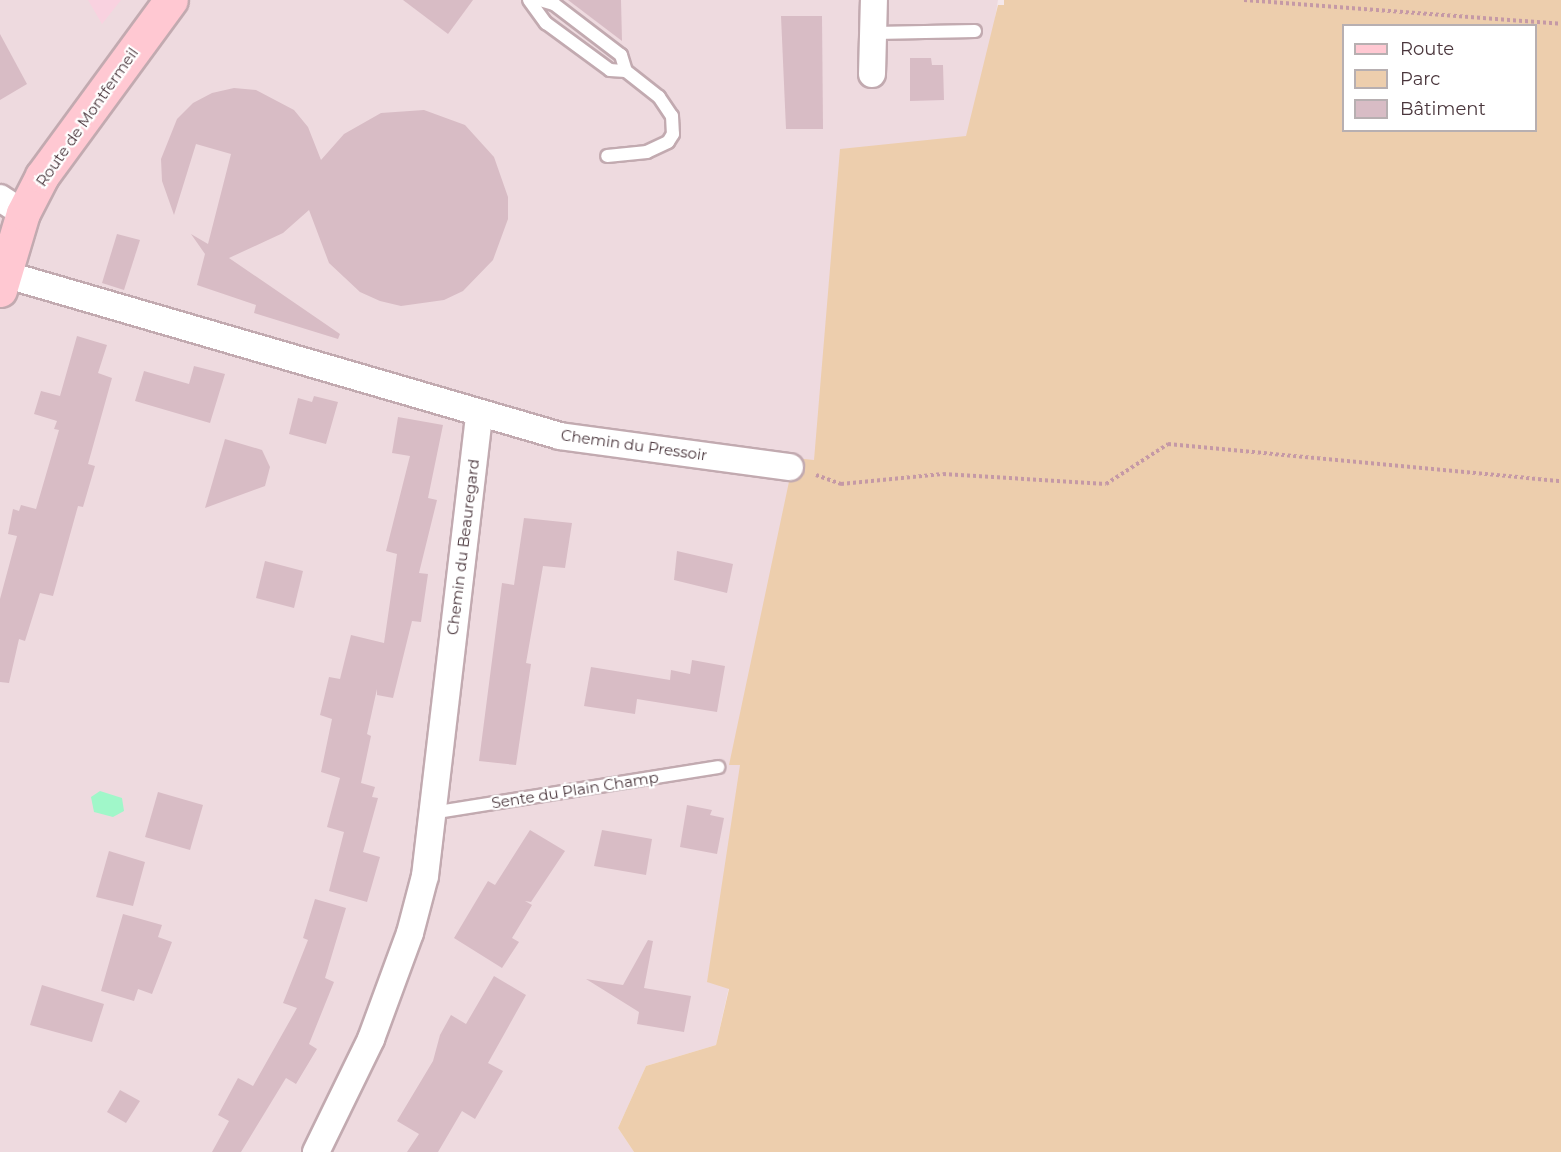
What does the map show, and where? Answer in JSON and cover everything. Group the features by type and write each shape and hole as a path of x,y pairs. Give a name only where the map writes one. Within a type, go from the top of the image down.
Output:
{"main road":[{"name":"Route de Montfermeil","path":"2,282 12,205 42,176 171,0"}],"street":[{"path":"872,74 875,33 874,0"},
{"path":"2,282 479,413"},
{"name":"Chemin du Pressoir","path":"479,413 560,436 790,467"},
{"name":"Chemin du Beauregard","path":"316,1152 371,1039 410,933 425,876 479,413"}],"lane":[{"path":"529,0 546,23 610,70 626,71"},
{"path":"540,0 554,4 621,55 626,71 667,106 672,116 673,134 668,142 647,152 607,156"},
{"path":"875,33 975,31"},
{"name":"Sente du Plain Champ","path":"432,813 718,767"}],"path":[{"path":"1244,0 1561,24"},
{"path":"790,467 841,484 943,474 1106,484 1168,444 1561,481"}],"shaded area":[{"path":"0,0 998,0 967,191 783,745 716,1045 646,1066 618,1128 634,1152 0,1152"},
{"path":"88,0 121,0 102,24"},
{"path":"100,791 122,798 124,811 113,817 94,812 91,797"}],"green space":[{"path":"1004,0 1561,0 1561,1152 634,1152 618,1128 646,1066 716,1045 729,989 707,982 740,765 729,765 794,458 814,460 840,149 966,136 998,5 1004,5"}],"building":[{"path":"403,0 473,0 448,34"},
{"path":"568,0 621,0 622,41"},
{"path":"781,16 822,16 823,129 786,129"},
{"path":"0,34 27,84 0,100"},
{"path":"910,58 931,58 932,65 943,65 944,100 910,101"},
{"path":"234,88 256,90 294,110 308,127 321,160 344,134 381,113 424,110 465,125 494,157 508,197 508,219 493,260 463,291 444,300 401,306 380,301 360,292 329,263 309,210 283,233 229,258 340,334 338,339 254,313 256,305 197,285 205,254 191,234 208,244 231,154 196,144 174,215 162,181 161,159 177,119 193,103 212,93"},
{"path":"117,234 140,240 124,290 102,283"},
{"path":"77,336 107,345 98,373 112,378 88,464 95,466 83,507 78,506 53,596 40,593 25,641 19,639 9,683 0,682 0,599 17,536 8,534 13,509 19,511 21,505 36,509 59,430 54,429 57,421 34,414 41,391 60,396"},
{"path":"194,366 225,374 210,423 135,401 144,371 189,384"},
{"path":"314,396 338,402 326,444 289,434 298,398 312,402"},
{"path":"398,417 443,425 428,498 437,500 419,573 428,574 421,622 412,621 393,698 377,695 377,689 367,734 371,736 361,783 375,787 372,797 378,798 363,852 380,857 367,902 329,891 344,832 327,827 340,778 321,772 332,719 320,715 329,677 340,679 351,635 384,643 397,554 386,551 410,456 392,453"},
{"path":"225,439 262,450 270,467 265,486 205,508"},
{"path":"524,518 572,523 565,568 543,566 526,663 531,664 516,765 479,761 502,583 514,585"},
{"path":"677,551 733,564 727,593 674,580"},
{"path":"265,561 303,571 294,608 256,598"},
{"path":"692,660 725,666 717,712 637,699 635,714 584,706 591,667 670,680 671,670 690,674"},
{"path":"158,792 203,805 190,850 145,837"},
{"path":"687,805 712,810 710,815 724,818 717,854 680,847"},
{"path":"530,830 565,851 531,902 525,901 532,905 512,938 519,942 502,968 454,938 488,881 495,885"},
{"path":"602,830 652,839 646,875 594,866"},
{"path":"109,851 145,862 133,906 96,897"},
{"path":"315,899 346,908 325,978 334,982 309,1044 317,1049 296,1084 286,1078 241,1152 212,1152 229,1121 218,1115 238,1078 253,1086 297,1008 283,1003 308,940 303,938"},
{"path":"123,914 162,925 158,937 172,942 152,994 138,989 134,1001 101,991"},
{"path":"648,940 653,941 644,988 691,996 684,1032 637,1024 639,1012 586,979 623,985"},
{"path":"494,976 526,995 488,1063 503,1071 475,1119 462,1111 438,1152 407,1152 419,1134 397,1121 433,1061 440,1035 451,1015 466,1024"},
{"path":"42,985 104,1004 92,1042 30,1025"},
{"path":"120,1090 140,1101 126,1123 107,1112"}]}
